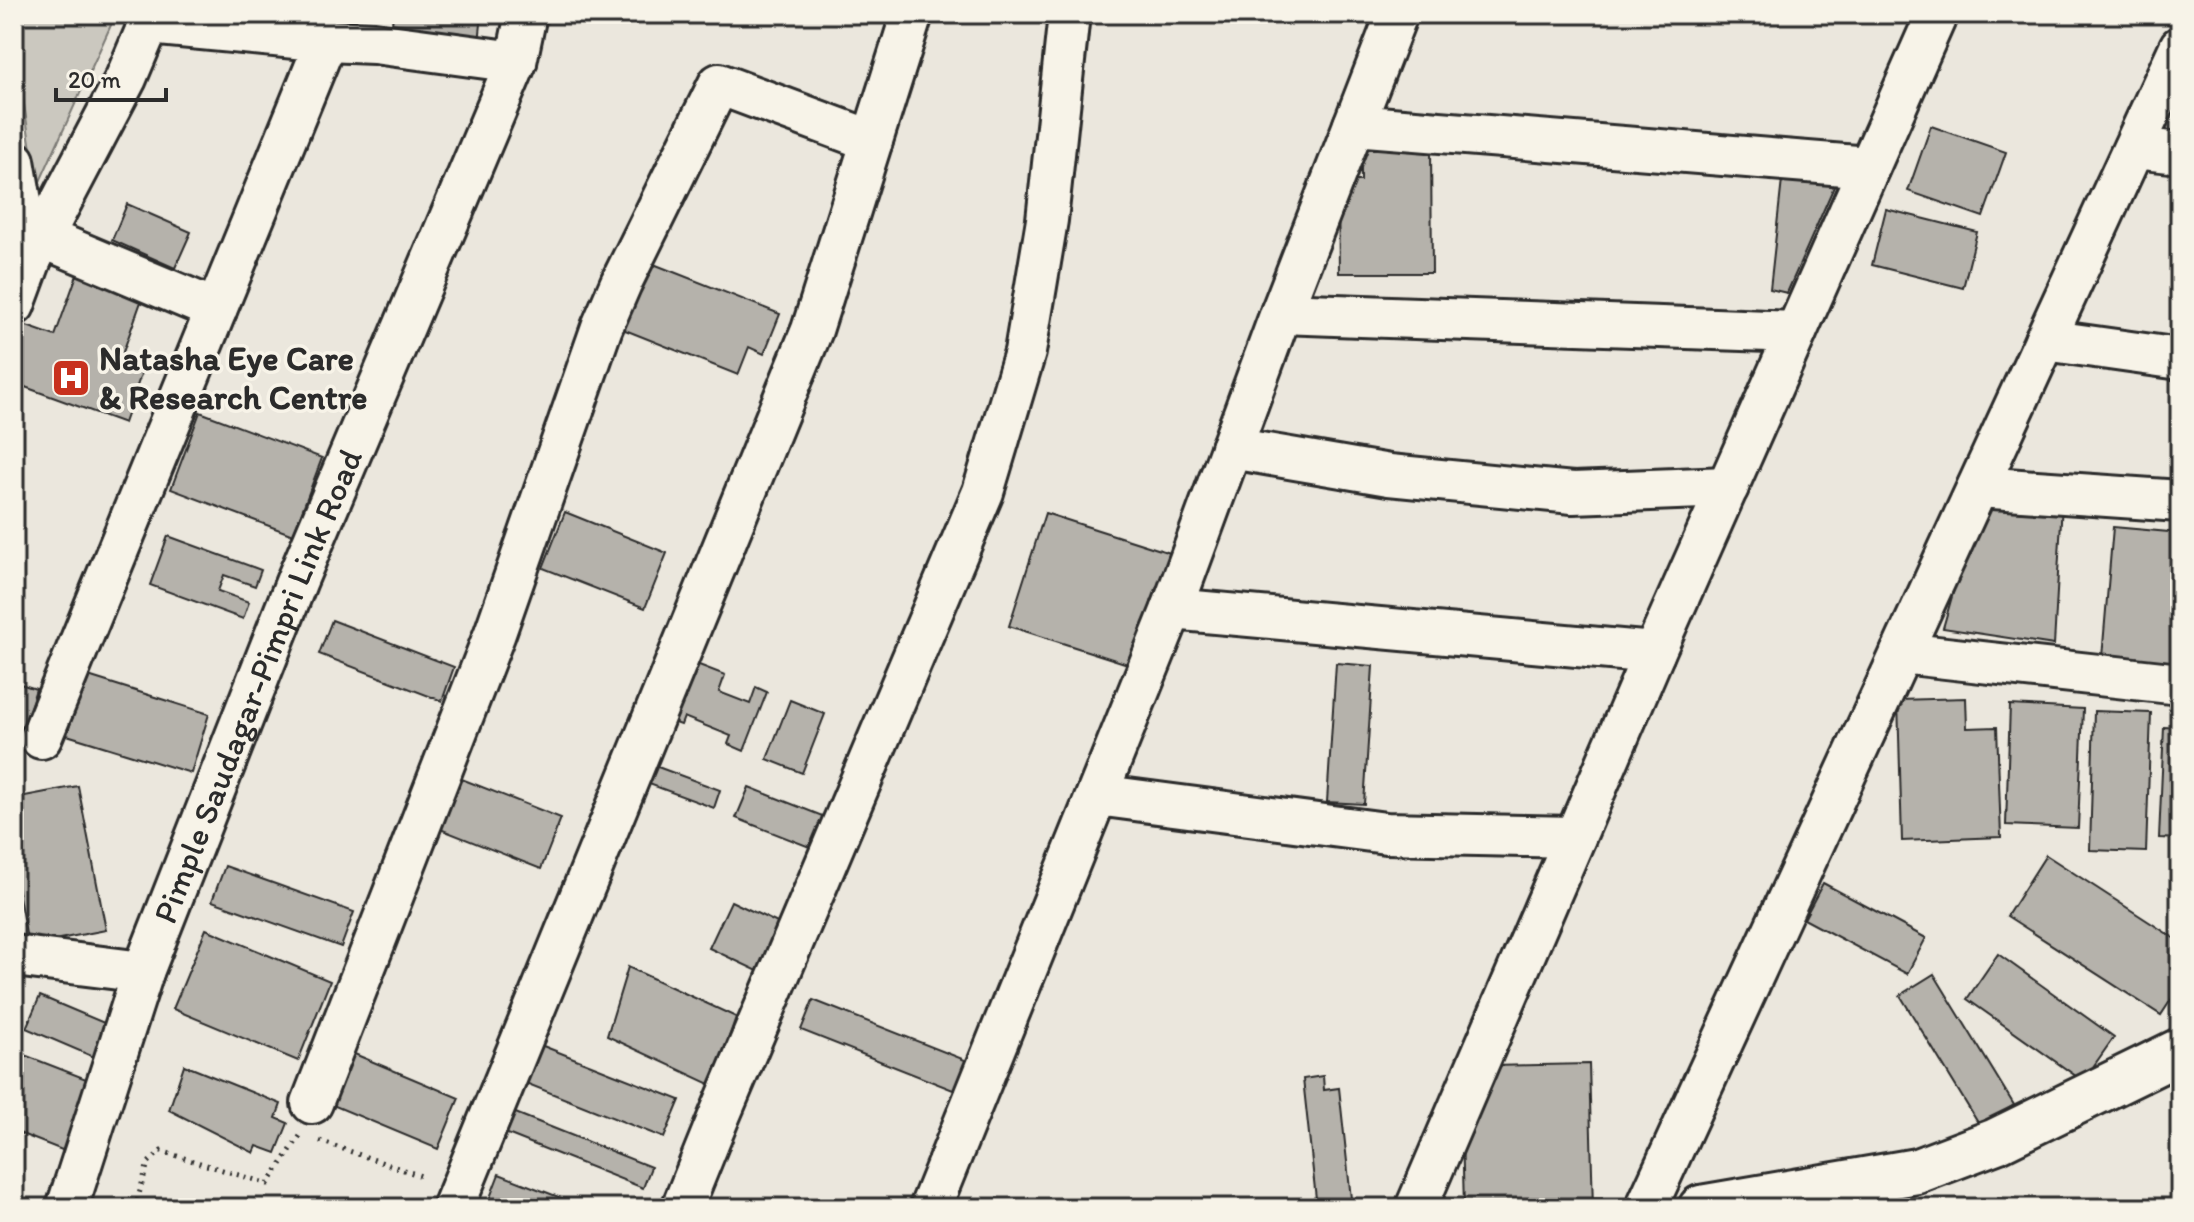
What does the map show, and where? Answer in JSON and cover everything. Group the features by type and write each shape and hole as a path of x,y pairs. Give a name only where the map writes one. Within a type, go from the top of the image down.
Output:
{"street":[{"name":"Pimple Saudagar-Pimpri Link Road","path":"67,1208 143,972 297,580 516,62 526,14"},
{"path":"453,1208 812,330 912,14"},
{"path":"682,1208 983,492 1025,352 1047,220 1069,14"},
{"path":"930,1208 1172,609 1281,313 1397,14"},
{"path":"1416,1208 1654,653 1937,14"},
{"path":"14,305 37,248 126,78 151,19 516,62"},
{"path":"41,738 326,41"},
{"path":"1646,1208 2180,47"},
{"path":"309,1126 495,633 602,327 719,84 872,141"},
{"path":"1354,125 1869,167"},
{"path":"2134,148 2180,153"},
{"path":"14,161 37,248"},
{"path":"37,248 216,310"},
{"path":"1281,313 1796,332"},
{"path":"2045,340 2180,359"},
{"path":"1231,448 1389,475 1573,493 1728,487"},
{"path":"1978,487 2180,501"},
{"path":"1172,609 1654,653"},
{"path":"1901,653 2180,684"},
{"path":"1097,795 1386,833 1575,837"},
{"path":"14,956 143,972"},
{"path":"1701,1208 1917,1171 1996,1141 2180,1051"}],"path":[{"path":"135,1208 148,1163 161,1151 268,1184 309,1126 424,1177"}],"shaded area":[{"path":"14,14 116,14 37,188 14,40"}],"building":[{"path":"281,14 315,14 314,32 279,29"},
{"path":"393,14 482,14 479,43 391,35"},
{"path":"1931,126 2006,152 1983,217 1908,191"},
{"path":"1361,149 1431,149 1432,273 1339,273 1338,181 1361,181"},
{"path":"1783,171 1836,182 1787,293 1770,289"},
{"path":"127,204 191,232 175,268 112,240"},
{"path":"1886,209 1977,232 1963,288 1872,265"},
{"path":"651,263 780,314 764,354 749,347 738,375 610,324 639,279 645,281"},
{"path":"78,272 143,296 121,358 144,366 124,423 14,383 14,343 21,324 55,336"},
{"path":"200,412 322,458 293,535 171,489"},
{"path":"1981,495 2062,503 2054,645 1943,628"},
{"path":"565,512 667,553 645,608 543,568"},
{"path":"1045,513 1170,553 1134,666 1009,626"},
{"path":"2113,527 2180,533 2180,591 2173,675 2101,669"},
{"path":"168,536 261,570 255,586 224,575 218,591 249,602 243,619 150,585"},
{"path":"332,620 454,667 442,701 319,654"},
{"path":"681,658 725,675 719,692 750,704 756,687 767,692 744,751 728,744 731,736 684,717 681,725 658,717"},
{"path":"1336,663 1373,666 1364,804 1327,802"},
{"path":"85,675 209,714 191,773 67,735"},
{"path":"14,682 36,689 19,741 14,740"},
{"path":"1966,698 1967,728 1997,727 2001,837 1902,841 1898,700"},
{"path":"790,700 825,714 802,773 767,759"},
{"path":"2010,705 2083,709 2078,828 2006,825"},
{"path":"2094,711 2151,713 2146,852 2090,850"},
{"path":"2164,727 2180,728 2180,839 2159,838"},
{"path":"655,766 720,790 714,808 649,784"},
{"path":"459,778 561,818 541,869 440,829"},
{"path":"78,786 106,930 28,945 14,870 14,798"},
{"path":"749,787 825,817 812,848 736,818"},
{"path":"2046,855 2180,942 2180,986 2161,1015 2007,916"},
{"path":"225,866 354,912 341,947 212,901"},
{"path":"1823,883 1926,938 1907,974 1804,919"},
{"path":"731,901 786,927 764,974 709,948"},
{"path":"206,929 330,981 298,1061 173,1009"},
{"path":"1998,954 2114,1037 2083,1081 1967,999"},
{"path":"628,967 736,1017 712,1085 607,1036"},
{"path":"1934,974 2014,1105 1980,1126 1900,995"},
{"path":"40,996 109,1025 96,1058 26,1028"},
{"path":"813,1000 965,1060 953,1090 801,1030"},
{"path":"538,1044 680,1100 664,1138 523,1082"},
{"path":"345,1050 459,1098 438,1149 323,1101"},
{"path":"14,1051 94,1082 67,1152 14,1131"},
{"path":"1589,1064 1593,1208 1464,1208 1462,1131 1491,1066"},
{"path":"184,1065 281,1104 276,1118 288,1123 276,1153 257,1146 254,1153 169,1110"},
{"path":"1323,1076 1324,1090 1339,1088 1352,1208 1317,1208 1303,1079"},
{"path":"508,1110 651,1167 643,1188 500,1131"},
{"path":"499,1174 587,1208 486,1208"}],"place":[{"name":"Natasha Eye Care & Research Centre","path":"71,378"}]}
